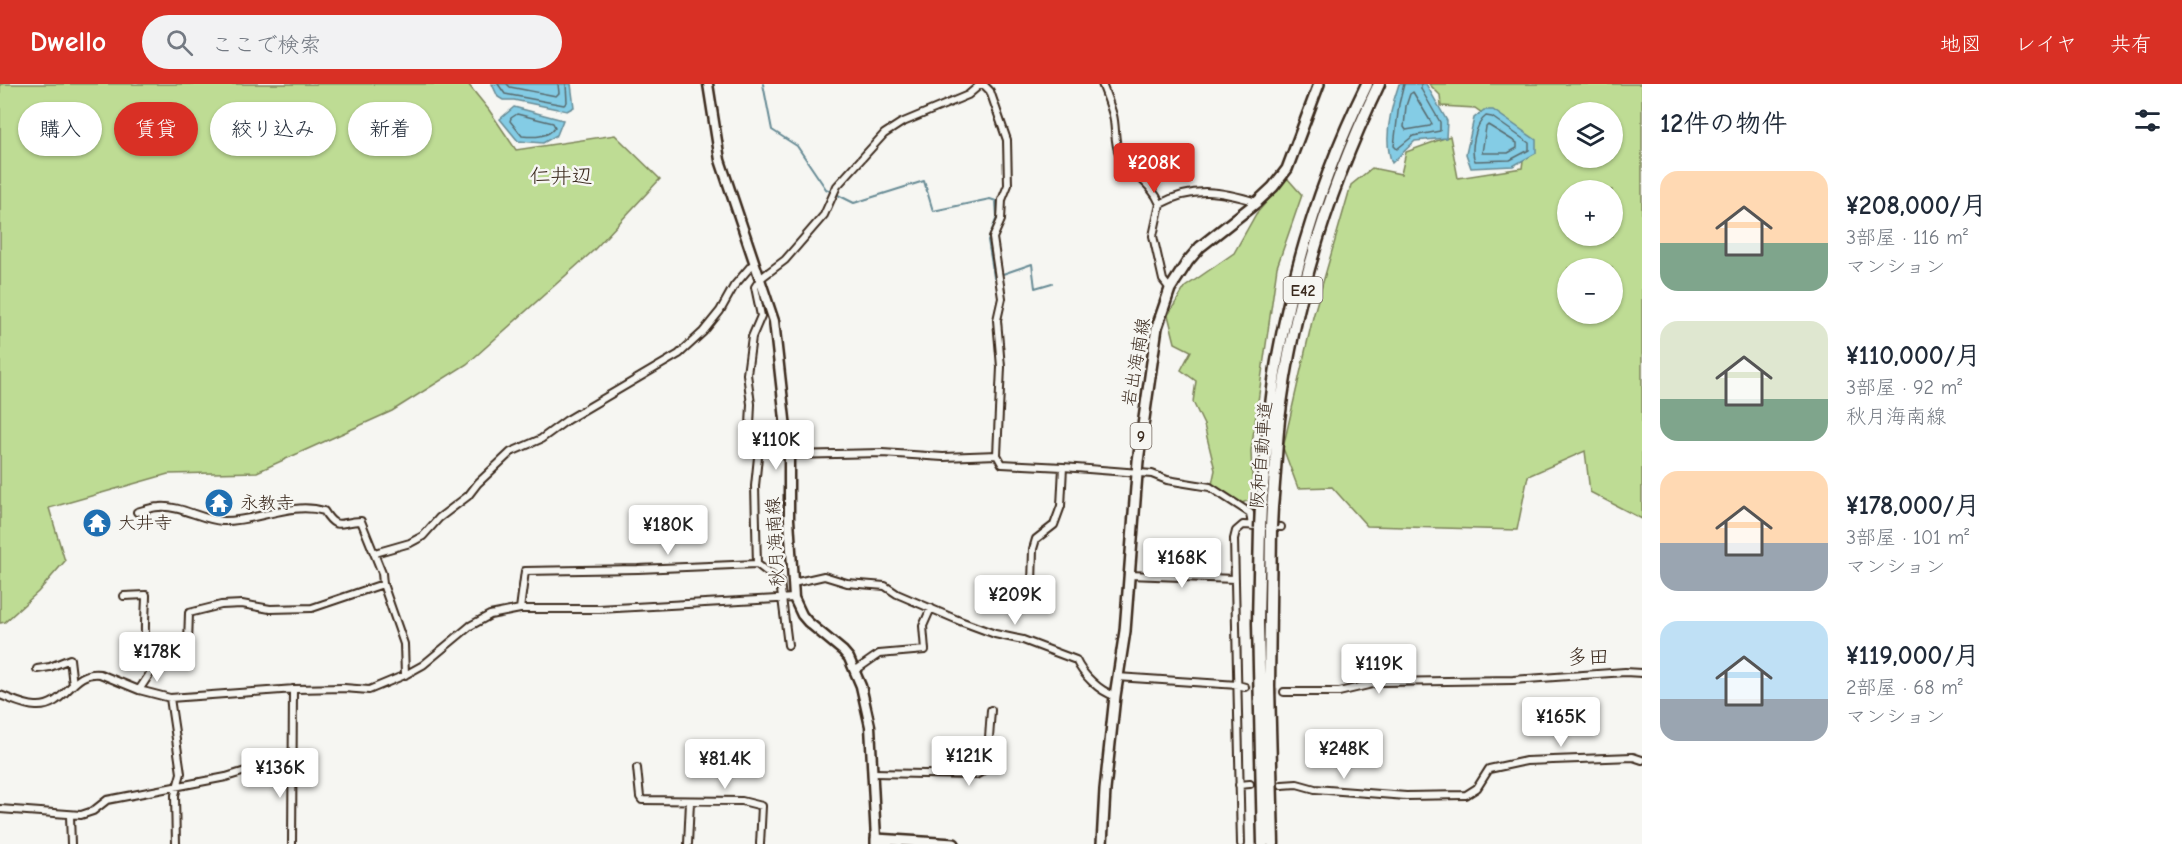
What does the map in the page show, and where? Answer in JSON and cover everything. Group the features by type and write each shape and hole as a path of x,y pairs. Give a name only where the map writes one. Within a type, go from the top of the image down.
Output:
{"highway":[{"name":"阪和自動車道","path":"1263,844 1258,623 1277,360 1310,226 1353,111 1367,84"},
{"name":"阪和自動車道","path":"1267,507 1279,420 1303,292 1319,230 1345,157 1379,84"},
{"name":"阪和自動車道","path":"1266,527 1273,844"}],"main road":[{"name":"秋月海南線","path":"708,84 720,160 774,321 789,455 789,519 794,598 808,622 843,651 856,670 870,726 876,842"},
{"name":"岩出海南線","path":"1102,844 1105,790 1117,677 1125,631 1137,472 1157,327 1170,289 1188,261 1200,248 1257,202 1287,169 1319,84"},
{"path":"876,842 954,844"}],"street":[{"path":"757,564 755,486 758,457 750,426 751,404 747,374 752,337 761,316 755,287 760,278 785,260 824,215 837,186 884,134 901,123 968,95 982,84 990,91 1007,140 1008,185 1002,200 1000,220 993,238 1002,298 997,320 1000,367 997,455 1002,464 1137,472 1210,487 1250,513 1266,527"},
{"path":"1102,84 1113,116 1118,151 1124,162 1148,184 1160,204 1152,236 1163,280 1170,289"},
{"path":"1160,204 1186,193 1218,193 1257,202"},
{"path":"375,553 410,543 423,536 439,518 468,496 478,483 511,452 541,439 567,420 679,354 703,332 720,311 734,286 751,266 756,264"},
{"path":"789,455 882,453 943,457 997,455"},
{"path":"1032,584 1033,549 1036,539 1054,525 1060,506 1063,467"},
{"path":"136,512 160,506 220,521 229,521 315,508 324,511 331,523 335,525 361,521 382,573 383,584 404,644 405,675"},
{"path":"1240,844 1241,686 1234,539 1236,531 1243,525 1266,527"},
{"path":"520,609 525,571 757,564 780,582 788,645"},
{"path":"1129,575 1235,579"},
{"path":"793,583 824,576 847,583 885,586 897,594 995,634 1023,640 1076,660 1080,669 1087,676 1109,694 1115,696"},
{"path":"139,690 157,659 188,643 189,613 221,605 242,604 270,609 312,608 383,584"},
{"path":"124,596 146,595 146,649 148,664 152,668"},
{"path":"0,695 37,707 54,702 83,675 90,673 100,674 139,690 170,698 293,689 369,690 405,675 423,664 470,626 490,615 520,609 599,609 794,598"},
{"path":"856,670 879,654 925,650 923,626 931,608"},
{"path":"37,669 50,667 70,659 73,685"},
{"path":"1284,692 1339,692 1381,682 1513,680 1625,672 1642,673"},
{"path":"1117,677 1241,686"},
{"path":"292,844 293,689"},
{"path":"170,698 181,773 175,795 176,844"},
{"path":"873,773 976,776 987,766 991,710"},
{"path":"0,809 70,816 81,815 93,811 107,800 225,777 294,756"},
{"path":"1282,784 1406,796 1466,795 1477,788 1489,769 1516,762 1633,757 1642,760"},
{"path":"637,768 642,800 742,801 762,806 760,844"},
{"path":"1239,785 1250,784"},
{"path":"687,844 690,802"},
{"path":"70,816 71,844"}],"green space":[{"path":"0,84 468,84 516,150 615,135 660,179 593,251 467,364 392,411 257,472 168,474 49,508 65,561 38,592 5,622 0,623"},
{"path":"1429,84 1642,84 1642,519 1590,492 1585,451 1528,476 1517,530 1367,526 1332,487 1298,488 1283,448 1313,317 1351,185 1372,168 1401,174 1406,152 1450,136 1458,178 1522,168 1525,144 1475,108 1441,106 1440,95"},
{"path":"1287,178 1302,195 1277,267 1251,451 1253,499 1236,505 1211,489 1215,470 1204,425 1193,402 1196,381 1181,370 1191,351 1175,343 1168,315 1185,287 1234,253 1256,214"}],"water":[{"path":"492,84 571,84 574,107 567,111 514,100 503,100 498,97"},
{"path":"1399,84 1426,84 1447,121 1446,138 1415,141 1392,163 1388,134"},
{"path":"514,107 563,120 557,135 543,143 518,141 500,119"},
{"path":"1484,110 1493,110 1536,140 1536,153 1513,166 1471,168 1466,154 1474,118"}],"waterway":[{"path":"763,84 772,130 797,146 826,189 854,203 924,181 933,211 990,199 996,201 997,217 988,240 994,277 1032,264 1035,288 1052,283"}],"tunnel":[{"path":"1245,687 1284,692"}],"place":[{"name":"永教寺","path":"219,503"},
{"name":"大井寺","path":"97,523"}],"district":[{"name":"仁井辺","path":"561,176"},
{"name":"多田","path":"1588,657"}]}
